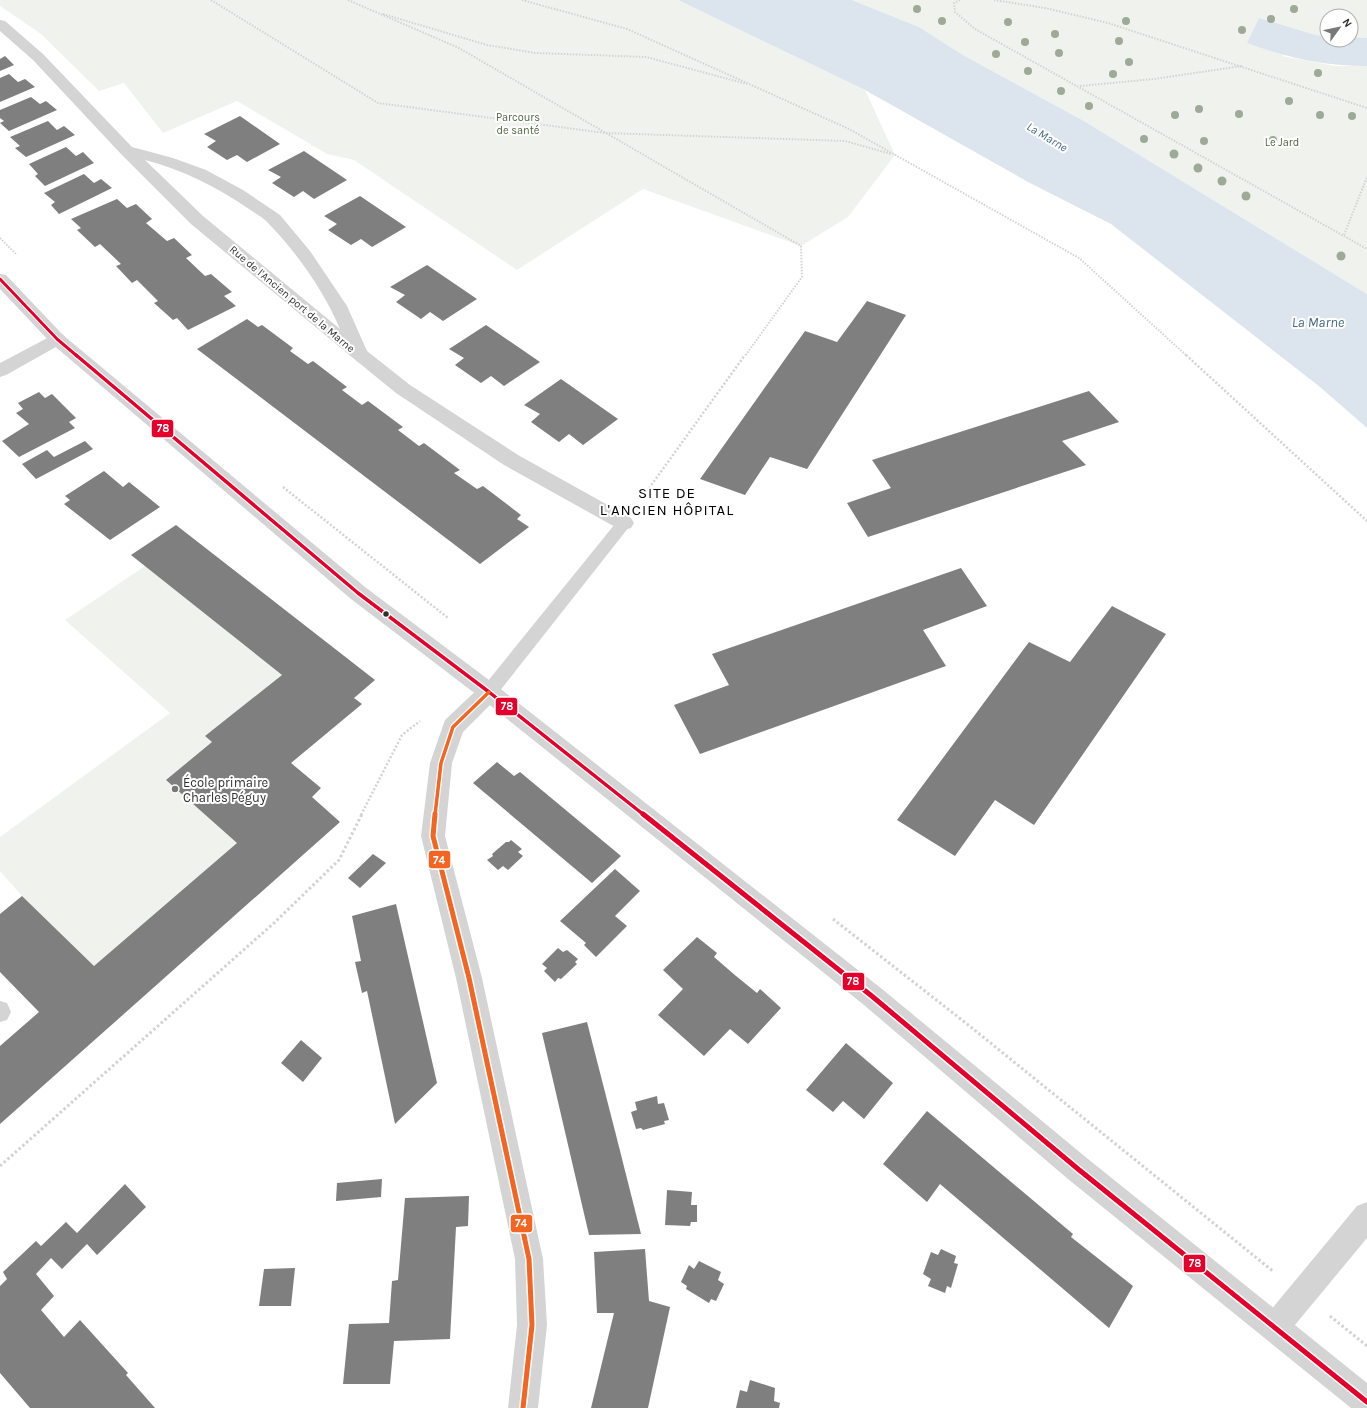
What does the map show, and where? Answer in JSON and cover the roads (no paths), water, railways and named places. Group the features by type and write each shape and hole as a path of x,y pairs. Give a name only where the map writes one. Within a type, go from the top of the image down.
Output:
{"street":[{"name":"Rue de l'Ancien port de la Marne","path":"0,24 38,57 127,151 197,220 359,354 403,389 511,460 624,523"},
{"path":"127,151 167,161 200,173 237,194 274,219 304,255 341,310 359,354"},
{"path":"0,279 57,339 358,593 489,692 872,998 1078,1169 1367,1402"},
{"path":"0,371 57,339"},
{"path":"489,692 453,727 441,763 432,836 469,978 529,1259 532,1325 523,1408"},
{"path":"1275,1327 1367,1216"}],"lane":[{"path":"489,692 624,523"}],"water":[{"name":"La Marne","path":"678,0 852,0 919,27 963,55 1084,121 1367,294 1367,428 1320,387 1111,224 1028,182 865,90"},
{"path":"1259,18 1319,35 1319,48 1359,48 1359,38 1367,38 1367,66 1320,63 1277,53 1247,43"}],"place":[{"name":"École primaire Charles Péguy","path":"175,789"}],"district":[{"name":"SITE DE L'ANCIEN HÔPITAL","path":"667,502"}],"park label":[{"name":"Parcours de santé","path":"518,123"},
{"name":"Le Jard","path":"1282,142"}]}
